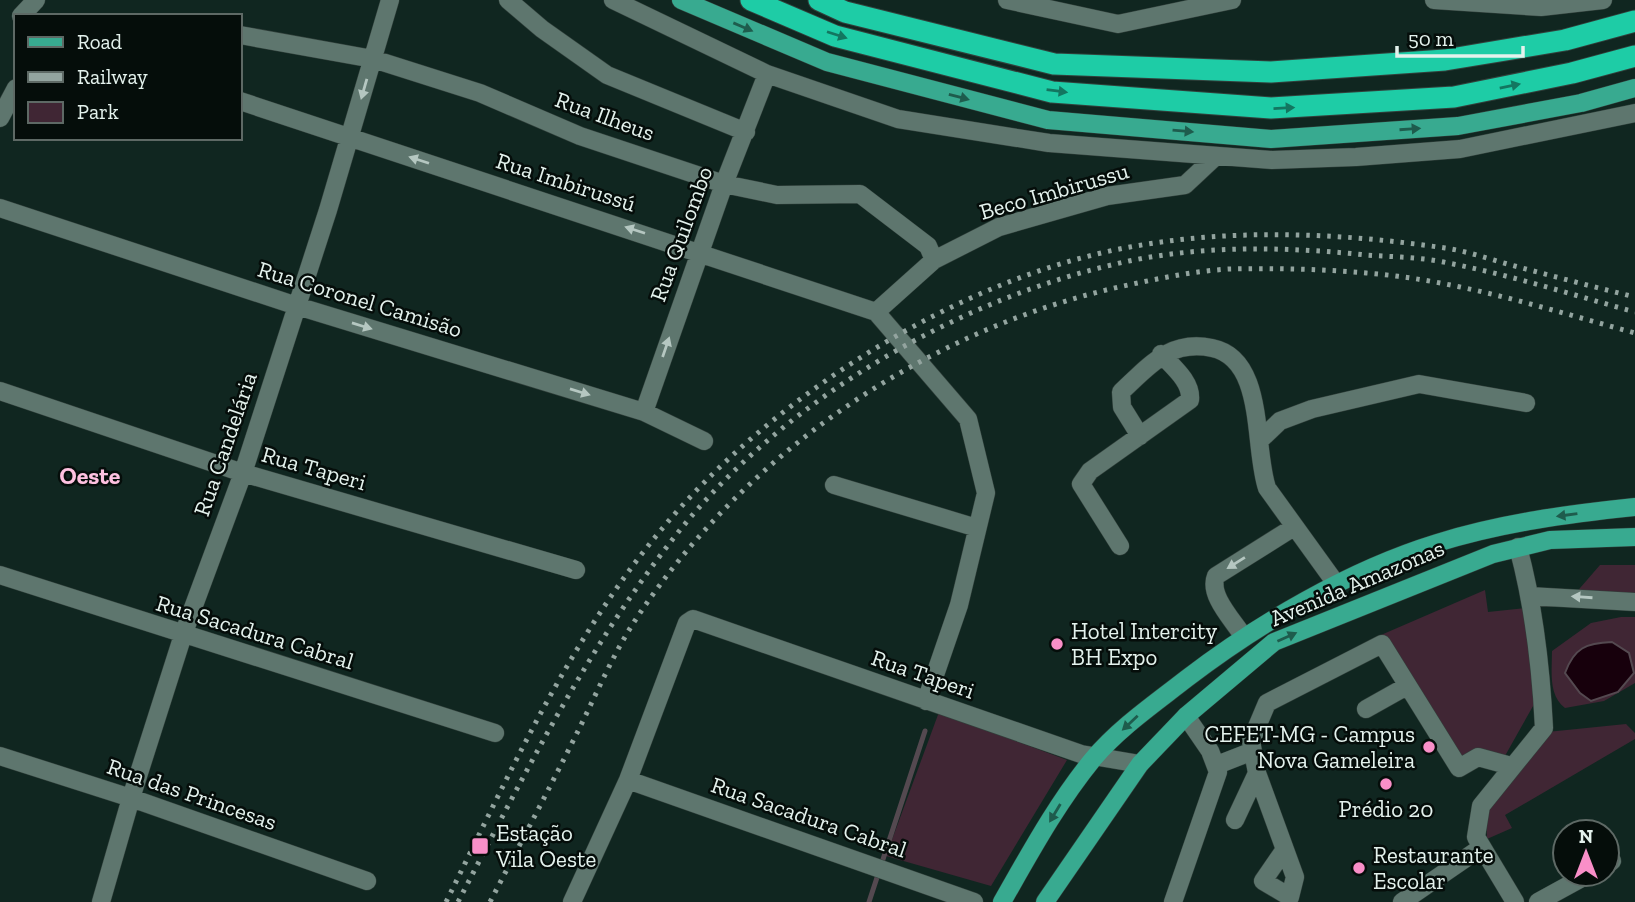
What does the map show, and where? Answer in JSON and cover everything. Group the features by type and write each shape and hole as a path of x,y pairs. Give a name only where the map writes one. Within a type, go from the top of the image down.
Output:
{"highway":[{"path":"751,0 835,36 1052,92 1270,108 1454,97 1635,56"},
{"path":"819,0 845,12 1054,64 1271,72 1445,60 1565,40 1635,21"}],"main road":[{"path":"681,0 827,62 1048,120 1270,139 1458,125 1581,103 1635,88"},
{"name":"Avenida Amazonas","path":"1002,902 1061,802 1095,757 1135,718 1243,636 1337,584 1434,544 1480,531 1562,515 1635,507"},
{"name":"Avenida Amazonas","path":"1045,902 1140,764 1186,716 1274,642 1485,556 1550,540 1635,537"}],"street":[{"path":"23,14 36,0"},
{"name":"Rua Candelária","path":"102,902 131,798 183,635 243,473 297,306 390,0"},
{"path":"508,0 542,29 607,75 746,132"},
{"path":"613,0 767,74 898,119 1049,143 1272,160 1460,149 1635,113"},
{"path":"1007,0 1118,24 1232,0"},
{"path":"1434,0 1541,7 1603,0"},
{"name":"Rua Ilheus","path":"242,35 373,60 480,93 580,136 724,184 777,195 845,192 860,194 928,246 934,260"},
{"name":"Rua Quilombo","path":"644,412 724,184 767,74"},
{"path":"0,118 14,92"},
{"name":"Rua Imbirussú","path":"242,102 700,251 876,312"},
{"name":"Beco Imbirussu","path":"876,312 934,260 999,228 1107,196 1185,185 1216,156"},
{"name":"Rua Coronel Camisão","path":"0,208 297,306 644,412 704,441"},
{"path":"876,312 968,419 986,493 959,605 926,701"},
{"path":"1140,436 1122,407 1121,392 1161,354 1176,347 1203,346 1223,350 1238,361 1248,379 1262,473 1267,488 1337,584"},
{"path":"1120,547 1081,484 1090,471 1190,400 1191,391 1187,384 1161,354"},
{"path":"1259,441 1280,421 1312,409 1419,384 1526,403"},
{"name":"Rua Taperi","path":"0,391 243,473 576,569"},
{"path":"834,485 977,528"},
{"path":"1243,636 1215,592 1213,583 1216,576 1294,527"},
{"path":"1515,902 1476,837 1481,806 1544,728 1542,687 1529,596 1518,547"},
{"name":"Rua Sacadura Cabral","path":"0,575 495,733"},
{"path":"1529,596 1635,602"},
{"name":"Rua Taperi","path":"628,780 687,623 693,619 1095,757 1140,764"},
{"path":"1283,852 1257,773 1251,741 1267,703 1382,644 1459,768 1478,757 1511,766"},
{"path":"1366,709 1407,686"},
{"path":"1173,902 1217,778 1217,765 1186,716"},
{"path":"1217,765 1253,751"},
{"name":"Rua das Princesas","path":"0,756 131,798 367,881"},
{"path":"1235,820 1257,773"},
{"path":"572,902 628,780"},
{"name":"Rua Sacadura Cabral","path":"628,780 974,902"},
{"path":"1397,900 1482,847"},
{"path":"1538,902 1563,888"}],"green space":[{"path":"1600,565 1635,565 1635,599 1574,595"},
{"path":"1485,590 1488,612 1527,608 1537,699 1501,763 1459,768 1374,638"},
{"path":"1635,617 1635,683 1604,701 1565,708 1553,690 1552,651 1591,623"},
{"path":"939,712 1067,760 991,886 886,856"},
{"path":"1626,724 1635,733 1635,739 1505,815 1512,828 1487,839 1486,810 1547,732"}],"shaded area":[{"path":"1612,642 1629,653 1634,673 1618,692 1591,701 1580,693 1565,673 1572,658 1582,648"}],"waterway":[{"path":"869,902 925,731"}],"railway":[{"path":"446,902 517,757 569,663 628,572 661,530 706,481 756,434 812,390 872,350 935,315 1000,286 1065,263 1130,247 1169,241 1248,235 1327,236 1445,248 1635,297"},
{"path":"458,902 530,764 582,673 609,629 669,544 712,493 762,445 816,402 875,363 937,329 1000,301 1065,278 1129,261 1188,252 1247,249 1307,250 1438,261 1519,279 1635,312"},
{"path":"490,902 619,648 636,619 681,558 732,501 789,450 850,404 915,364 984,331 1055,304 1128,285 1229,269 1366,273 1434,282 1502,297 1635,333"}],"place":[{"name":"Hotel Intercity BH Expo","path":"1057,644"},
{"name":"CEFET-MG - Campus Nova Gameleira","path":"1429,747"},
{"name":"Prédio 20","path":"1386,784"},
{"name":"Estação Vila Oeste","path":"480,846"},
{"name":"Restaurante Escolar","path":"1359,868"}],"district":[{"name":"Oeste","path":"90,475"}]}
